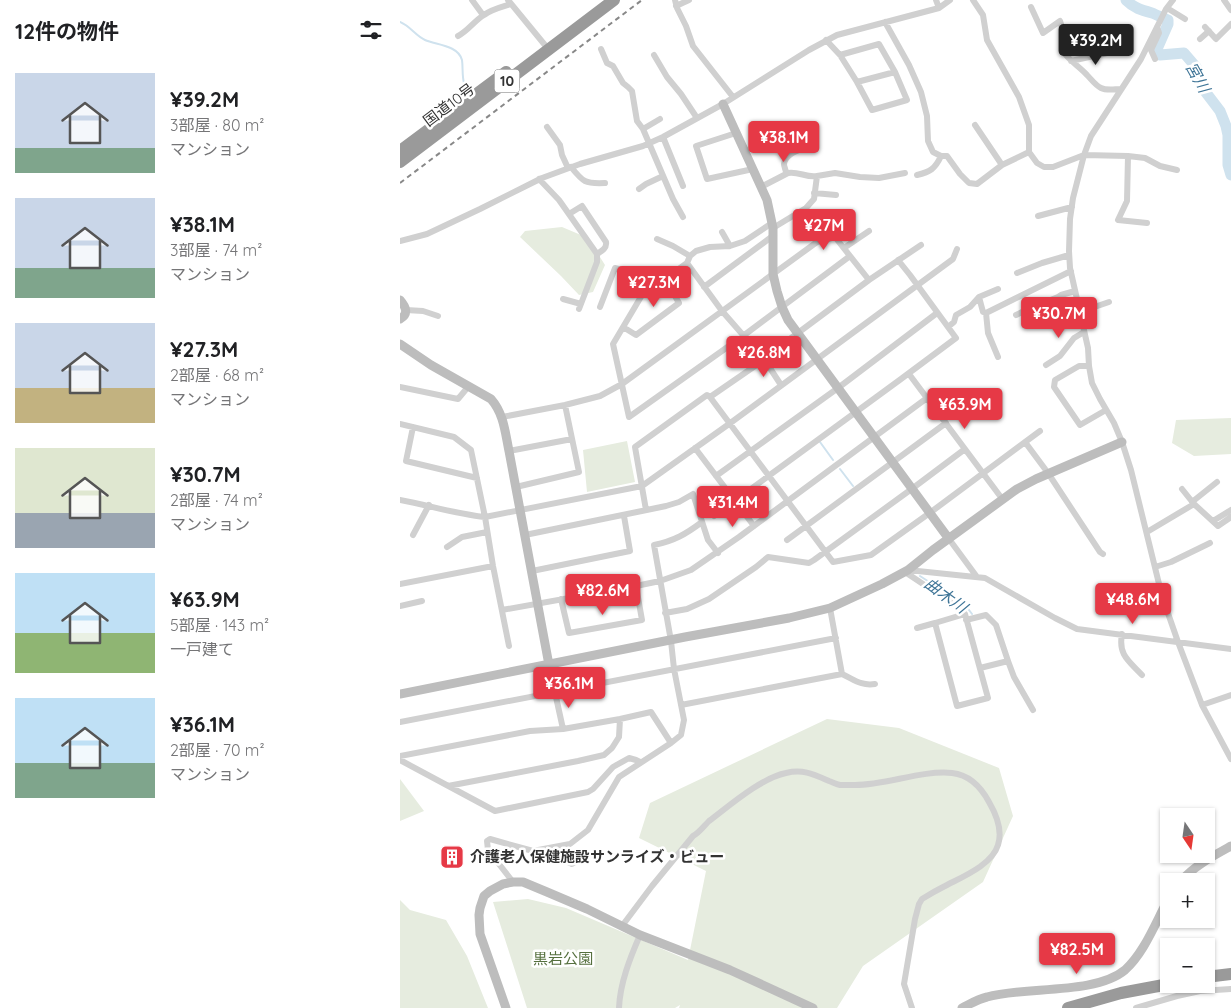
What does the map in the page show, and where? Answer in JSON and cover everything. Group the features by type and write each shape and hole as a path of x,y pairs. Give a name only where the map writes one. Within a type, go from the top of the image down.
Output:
{"highway":[{"name":"国道10号","path":"400,162 547,46 600,0"},
{"name":"国道10号","path":"400,151 614,0"},
{"path":"1215,976 1231,974"},
{"path":"1068,1008 1121,993 1160,986"}],"street":[{"path":"472,0 483,15"},
{"path":"689,0 676,3 693,46 732,97"},
{"path":"936,0 939,8"},
{"path":"400,241 427,234 539,180 569,168 663,138 837,35 939,8 950,0"},
{"path":"973,0 983,15 987,40 1019,97 1029,125 1029,152 1037,163 1044,167 1053,167 1084,155 1128,156 1144,158 1160,166 1177,170"},
{"path":"1172,0 1141,59 1090,136 1072,207 1069,229 1069,255 1088,348 1092,383 1122,442 1131,470 1162,596 1178,642 1202,705 1231,759"},
{"path":"1224,0 1231,10"},
{"path":"458,36 483,15 510,2 547,46"},
{"path":"1031,7 1043,33 1060,21 1065,37 1062,50 1067,58 1088,76 1091,81 1099,88 1105,90 1121,90"},
{"path":"1167,8 1185,19"},
{"path":"885,22 909,65 921,92 927,116 928,141 933,152 941,156 947,156 969,183 977,184 1002,164 1029,152"},
{"path":"1200,39 1207,29 1216,39 1231,24"},
{"path":"1155,59 1151,50 1159,33 1158,25"},
{"path":"1088,30 1095,56"},
{"path":"826,40 840,55 872,110 907,100 895,72 879,44 840,55"},
{"path":"601,49 607,63 613,66 623,83 632,91 637,121 644,129 673,199 683,217"},
{"path":"1071,61 1116,51"},
{"path":"654,55 667,77 697,118"},
{"path":"857,82 895,72"},
{"path":"723,104 767,200 773,229 773,274 782,307 788,320 931,512 976,577"},
{"path":"644,129 660,120"},
{"path":"975,125 1002,164"},
{"path":"547,127 560,145 562,155 569,168 589,184 604,183"},
{"path":"736,133 696,146 707,179 753,169"},
{"path":"663,138 682,186"},
{"path":"786,173 784,164 786,158 793,152 801,149"},
{"path":"916,175 927,172 937,165 941,156"},
{"path":"1128,156 1127,201 1118,220 1147,223"},
{"path":"761,187 786,173 793,172 811,177 835,173 879,178 905,172"},
{"path":"639,189 664,176"},
{"path":"704,287 773,229 806,208 814,199 817,176"},
{"path":"539,180 559,200 597,254 597,262 580,307 563,299"},
{"path":"814,193 836,195"},
{"path":"568,214 582,206 606,242 605,248 597,254"},
{"path":"1038,216 1072,207"},
{"path":"773,229 730,246 710,247 696,251 690,256 687,263 665,279 645,290 613,344 629,417 743,336 850,256"},
{"path":"844,248 869,231"},
{"path":"722,232 730,246"},
{"path":"502,417 600,396 622,384 817,242 835,237 869,280"},
{"path":"657,239 690,256"},
{"path":"710,398 869,280 922,245"},
{"path":"400,500 485,517 642,486 953,259 957,249"},
{"path":"1017,273 1069,255"},
{"path":"714,516 956,338 898,260"},
{"path":"687,263 722,311 764,359 781,385"},
{"path":"600,307 615,268 626,271 634,276 645,290"},
{"path":"986,313 1071,271"},
{"path":"623,327 636,335 679,303 665,279"},
{"path":"948,326 954,322 956,316 970,307 979,297 998,289"},
{"path":"1016,315 1061,294 1075,290"},
{"path":"979,297 983,312 986,313 988,332 998,357"},
{"path":"400,300 406,310 404,316 400,319"},
{"path":"1080,312 1109,302"},
{"path":"406,310 423,311 438,316"},
{"path":"716,476 938,313"},
{"path":"1046,366 1060,356 1074,338 1084,332"},
{"path":"400,344 431,365 491,400 498,407 509,451 563,729"},
{"path":"1089,366 1079,366 1055,380 1054,387 1080,425 1106,410"},
{"path":"909,374 1003,500"},
{"path":"400,387 458,399 468,387"},
{"path":"646,510 635,447 707,395 832,562 871,555 1040,431"},
{"path":"502,610 660,581 691,570 718,553 927,398"},
{"path":"516,487 579,472 565,405"},
{"path":"787,540 946,423"},
{"path":"400,424 454,437 471,450 509,646"},
{"path":"413,427 406,461 477,478"},
{"path":"509,451 572,439"},
{"path":"1025,442 1103,554"},
{"path":"400,694 789,618 830,608 907,571 1017,489 1048,473 1122,442"},
{"path":"695,448 754,526"},
{"path":"665,614 687,609 709,599 768,557 809,563 965,449"},
{"path":"1147,532 1193,503 1216,482"},
{"path":"1182,489 1193,503 1218,526 1231,516"},
{"path":"525,535 666,506 679,502 693,494 708,540 718,553"},
{"path":"413,535 429,505"},
{"path":"1213,520 1231,510"},
{"path":"532,570 630,551 624,516"},
{"path":"513,882 488,850 487,841 490,839 533,851 570,844 588,830 619,777 681,735 684,720 654,545 684,536 702,522"},
{"path":"447,547 462,537 487,532"},
{"path":"1156,567 1171,562 1210,543"},
{"path":"400,584 493,566"},
{"path":"907,571 985,578 1078,629 1231,649"},
{"path":"907,571 959,608 966,617 988,698 958,706 935,623"},
{"path":"561,599 569,633 642,620 636,586"},
{"path":"400,606 422,601"},
{"path":"830,608 842,674"},
{"path":"917,628 966,617 986,615 996,625 1014,677 1034,710"},
{"path":"1122,634 1120,644 1124,656 1142,675"},
{"path":"400,722 836,638"},
{"path":"980,668 1008,661"},
{"path":"681,706 842,674 867,686 875,684"},
{"path":"1202,705 1231,695"},
{"path":"400,758 530,731 563,729 651,712 671,743"},
{"path":"448,786 604,755 612,748 619,737 620,719"},
{"path":"400,758 494,810 588,792 593,790 613,768 629,758 640,762"},
{"path":"622,926 693,836 733,802 770,778 783,773 802,771 838,785 857,785 938,773 962,775 979,786 995,813 1000,831 998,845 993,854 982,865 922,899 919,904 904,984 912,1008"},
{"path":"560,846 568,862 572,864 590,854"},
{"path":"1188,873 1231,846"},
{"path":"506,1008 480,934 479,915 484,896 503,884 513,882 523,882 587,909 640,935 730,970 813,1008"},
{"path":"962,1008 986,997 1081,986 1106,980 1124,970 1142,950 1160,915"},
{"path":"619,1008 620,994 627,965 640,935"},
{"path":"1136,1008 1200,991 1231,989"}],"green space":[{"path":"562,227 588,238 605,265 593,292 579,295 520,237 525,231"},
{"path":"1231,418 1231,454 1194,456 1172,443 1176,420"},
{"path":"627,441 635,482 587,492 583,450"},
{"name":"黒岩公園","path":"827,719 899,728 999,768 1013,816 983,882 863,966 837,1008 679,1008 680,1005 675,1008 527,1008 493,902 528,899 566,908 688,960 706,871 639,838 650,803"},
{"path":"400,779 424,811 400,821"},
{"path":"400,900 410,910 446,920 467,956 488,1008 400,1008"}],"waterway":[{"name":"宮川","path":"1126,0 1138,8 1168,20 1157,49 1160,55 1184,53 1196,67 1204,90 1220,111 1226,126 1228,135 1228,165 1231,175"},
{"name":"曲木川","path":"400,22 425,40 456,51 462,60 464,83"},
{"name":"曲木川","path":"820,442 833,460"},
{"name":"曲木川","path":"840,469 853,486"},
{"name":"曲木川","path":"920,576 966,606 972,614"}],"railway":[{"path":"400,183 642,0"}],"place":[{"name":"介護老人保健施設サンライズ・ビュー","path":"452,857"}]}
